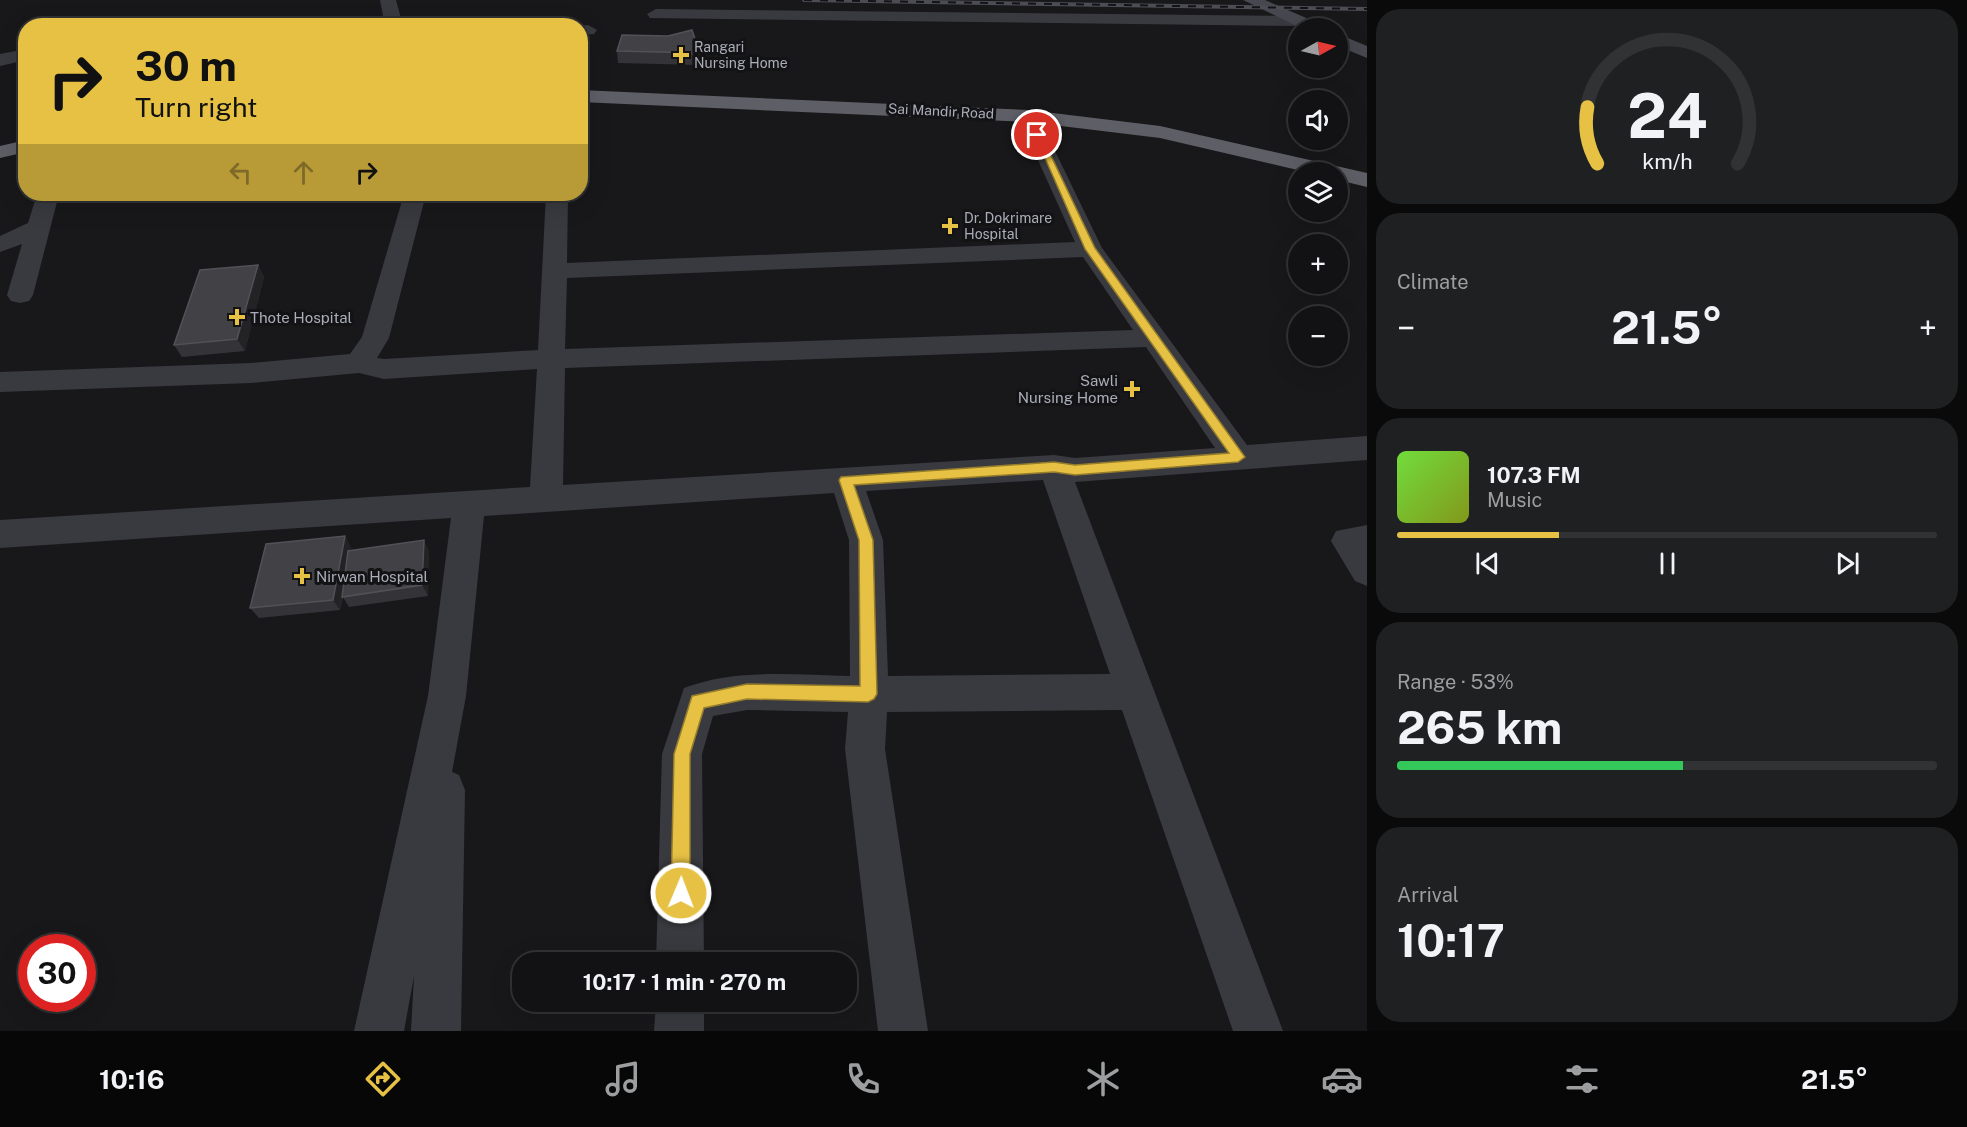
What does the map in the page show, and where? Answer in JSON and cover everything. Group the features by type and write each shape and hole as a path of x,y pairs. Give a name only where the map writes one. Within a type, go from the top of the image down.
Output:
{"highway":[{"name":"Sai Mandir Road","path":"588,84 895,90"},
{"name":"Sai Mandir Road","path":"994,95 1176,118 1307,147 1367,163"},
{"name":"Sai Mandir Road","path":"588,96 1028,116 1160,132 1337,171 1367,180"},
{"path":"0,135 18,131"},
{"path":"0,152 18,148"}],"main road":[{"path":"1251,0 1291,18"},
{"path":"1348,44 1367,53"}],"street":[{"path":"388,0 392,18"},
{"path":"656,14 1288,21"},
{"path":"0,60 18,56"},
{"path":"1028,116 1090,249 1238,457"},
{"path":"20,295 46,201"},
{"path":"359,363 375,338 413,201"},
{"path":"546,500 557,201"},
{"path":"0,245 39,227"},
{"path":"554,271 1090,249"},
{"path":"0,382 251,373 359,363 384,369 551,359 1153,338"},
{"path":"0,534 1054,467 1075,470 1367,448"},
{"path":"1054,467 1258,1031"},
{"path":"846,480 866,540 868,694 865,749 903,1031"},
{"path":"436,1031 447,696 469,503"},
{"path":"1367,539 1348,541 1367,571"},
{"path":"680,952 682,754 698,701 747,692 868,694 1135,692"},
{"path":"379,1031 447,696"},
{"path":"679,1031 680,1012"}],"building":[{"path":"692,30 700,53 617,51 622,35 668,36"},
{"path":"258,265 237,339 174,345 200,270"},
{"path":"345,536 333,600 250,608 266,544"},
{"path":"424,540 422,585 342,597 348,551"}],"railway":[{"path":"804,0 1367,9"}],"place":[{"name":"Rangari Nursing Home","path":"681,55"},
{"name":"Dr. Dokrimare Hospital","path":"950,226"},
{"name":"Thote Hospital","path":"237,317"},
{"name":"Sawli Nursing Home","path":"1132,389"},
{"name":"Nirwan Hospital","path":"302,576"}],"route":[{"path":"681,893 682,754 698,701 747,692 868,694 866,540 846,480 1054,467 1075,470 1238,457 1090,249 1037,135"}]}
